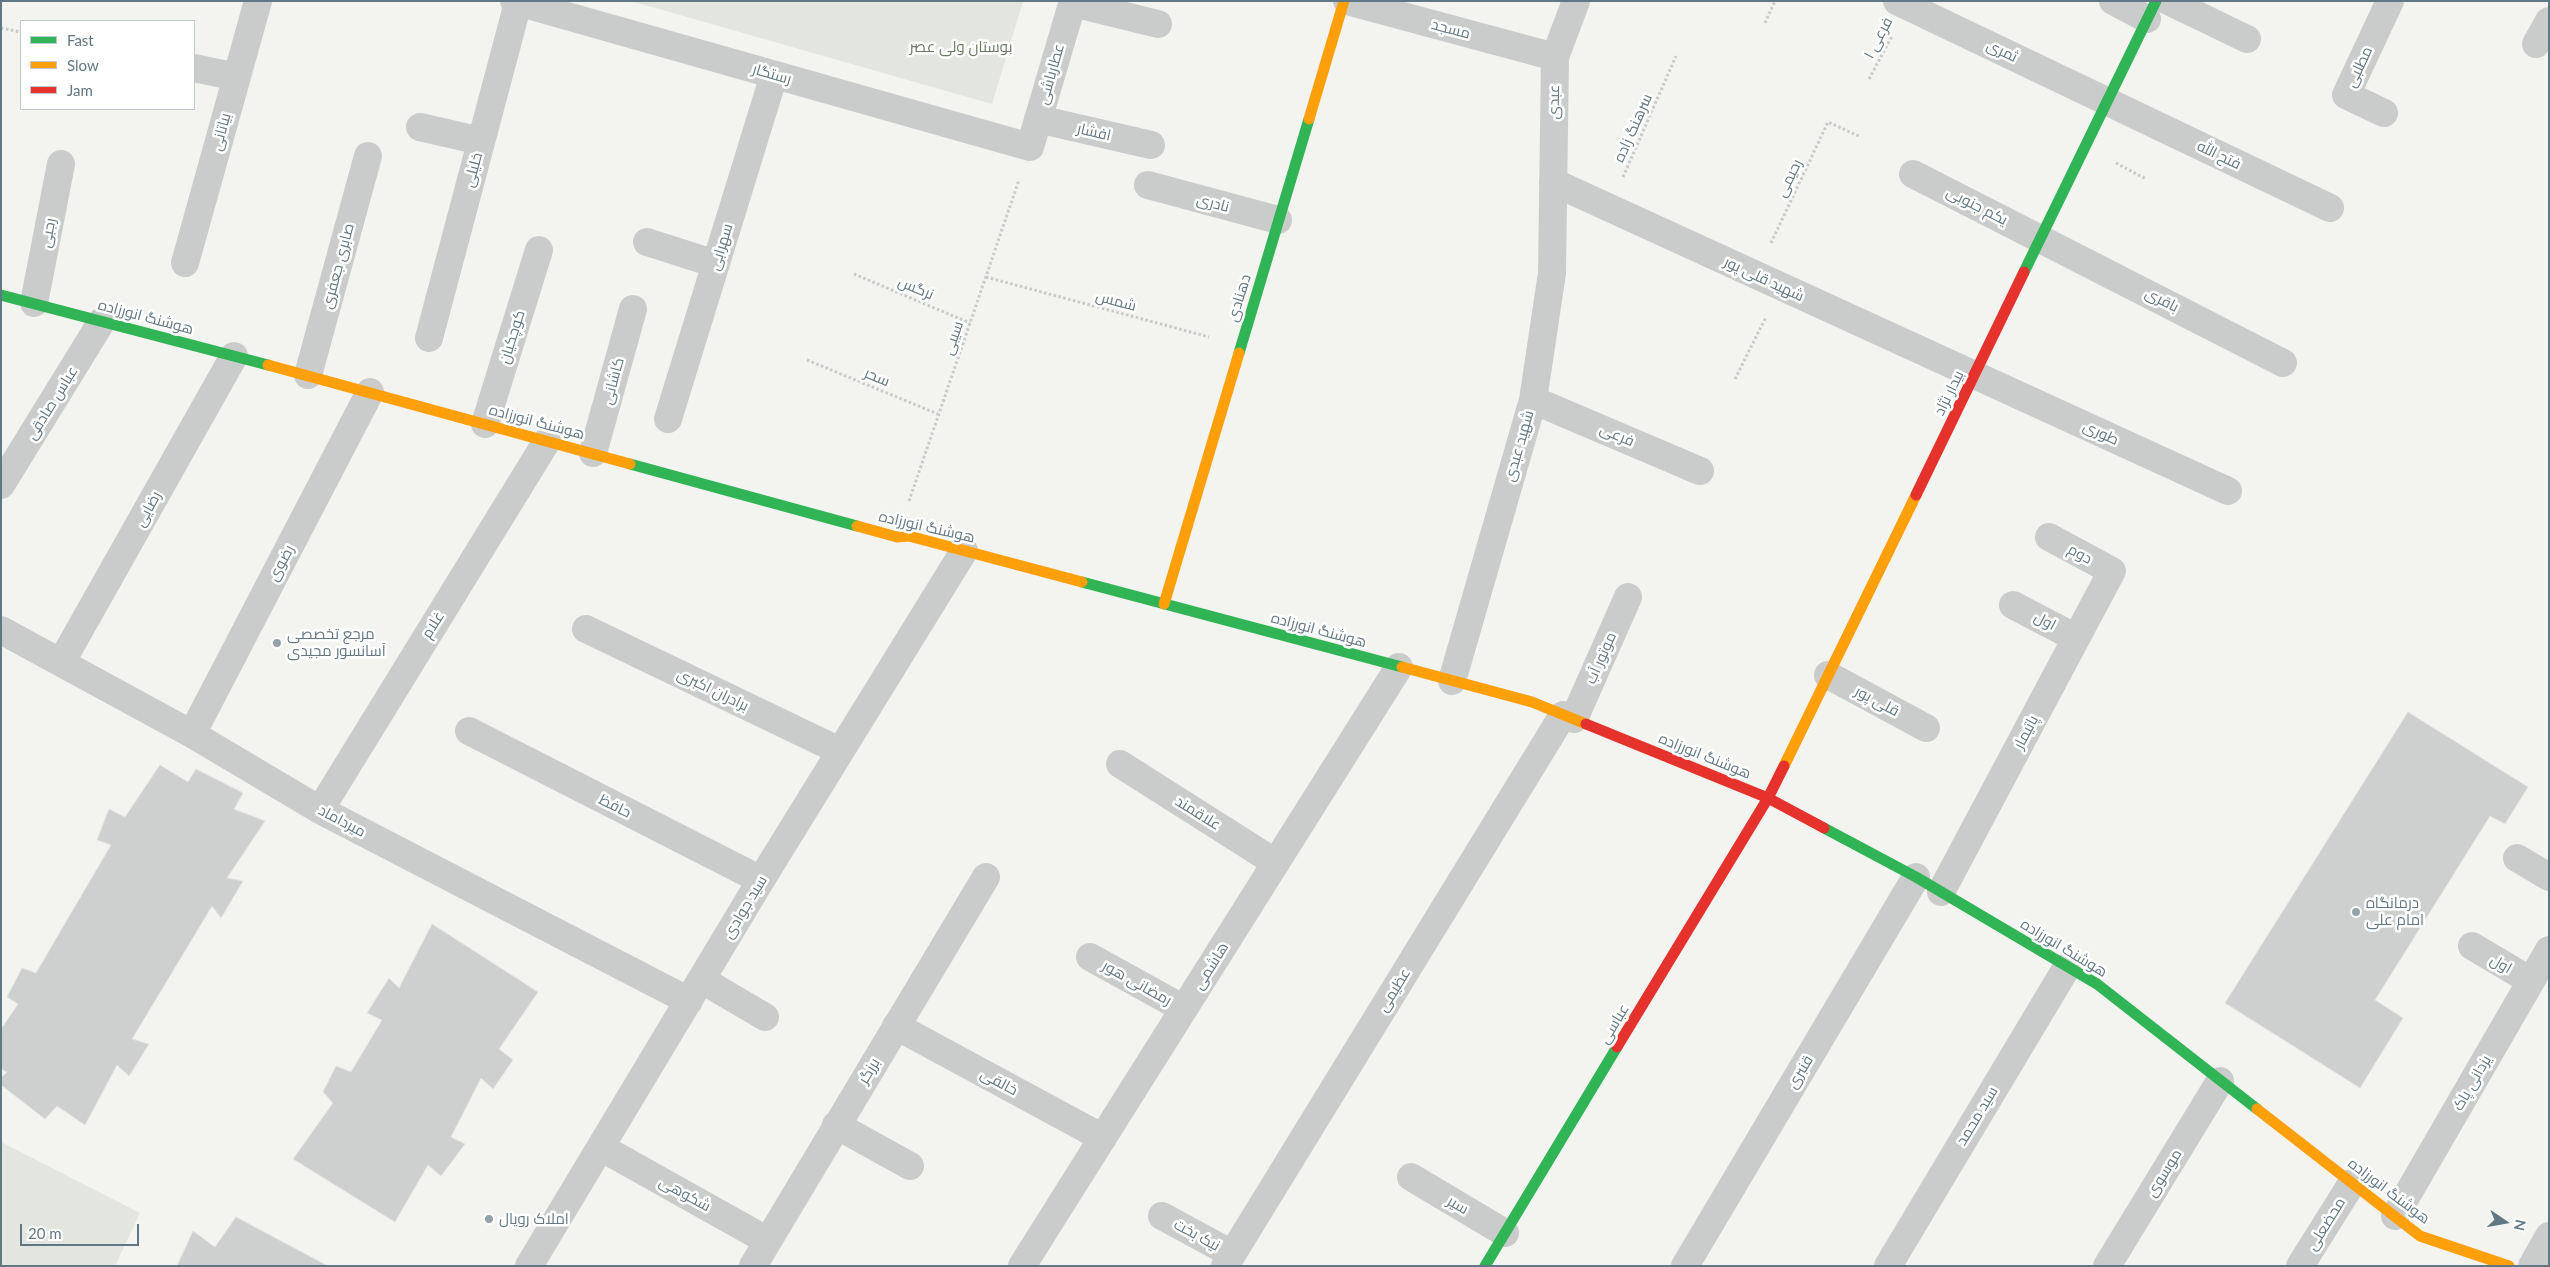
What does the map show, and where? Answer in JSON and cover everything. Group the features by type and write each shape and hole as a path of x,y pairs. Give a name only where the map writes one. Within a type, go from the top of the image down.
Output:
{"main road":[{"name":"دهنادی","path":"1164,604 1345,1"},
{"name":"بیدار نژاد","path":"1768,798 2151,10"},
{"name":"هوشنگ انورزاده","path":"1,294 370,392 897,536 909,536 1532,702 1768,798 1916,877 2097,984 2420,1236 2509,1266"},
{"name":"عباسی","path":"1485,1266 1768,798"}],"street":[{"name":"بیاتانی","path":"186,263 258,1"},
{"name":"مسجد","path":"1345,1 1555,57"},
{"name":"عبدی","path":"1553,194 1555,57 1576,1"},
{"path":"2113,1 2151,10"},
{"path":"2168,1 2247,39"},
{"name":"مطلبی","path":"2384,113 2346,95 2390,1"},
{"name":"رستگار","path":"516,2 1030,147"},
{"name":"خلیلی","path":"429,338 516,2"},
{"path":"1072,2 1158,24"},
{"name":"عطارباشی","path":"1030,147 1072,2"},
{"name":"ثمری","path":"1902,4 2107,101"},
{"path":"195,68 236,77"},
{"name":"سهرابی","path":"668,419 774,74"},
{"name":"فتح الله","path":"2107,101 2330,208"},
{"name":"افشار","path":"1038,119 1151,145"},
{"path":"420,127 481,141"},
{"name":"صابری جعفری","path":"308,376 368,156"},
{"name":"رجبی","path":"34,302 61,164"},
{"name":"یکم جنوبی","path":"1913,174 2040,238"},
{"name":"نادری","path":"1148,186 1278,220"},
{"name":"شهید قلی پور","path":"1553,194 1609,208 1974,375"},
{"name":"شهید عبدی","path":"1452,681 1533,400 1552,273 1553,194"},
{"name":"باقری","path":"2040,238 2283,363"},
{"path":"647,242 716,264"},
{"name":"کوچکیان","path":"485,424 539,250"},
{"name":"کاشانی","path":"593,453 633,309"},
{"name":"عباس صادقی","path":"1,485 102,321"},
{"name":"رضایی","path":"62,661 234,356"},
{"name":"طوری","path":"1974,375 2228,491"},
{"name":"رضوی","path":"192,734 370,392"},
{"name":"فرعی","path":"1533,400 1700,471"},
{"name":"غلام","path":"320,810 547,441"},
{"name":"دوم","path":"2049,537 2112,571"},
{"name":"سید جوادی","path":"529,1266 602,1148 761,880 964,551"},
{"name":"پاتیمار","path":"1941,892 2112,571"},
{"name":"موتور آب","path":"1568,717 1628,597"},
{"name":"اول","path":"2013,604 2076,638"},
{"name":"برادران اکبری","path":"586,630 840,751"},
{"name":"میرداماد","path":"4,639 62,661 192,734 320,810 695,990 765,1017"},
{"name":"هاشمی","path":"1022,1266 1399,666"},
{"name":"قلی پور","path":"1828,675 1926,728"},
{"name":"عظیمی","path":"1228,1260 1568,717"},
{"name":"حافظ","path":"469,731 761,880"},
{"name":"علاقمند","path":"1120,764 1276,863"},
{"path":"2517,858 2549,877"},
{"name":"برزگر","path":"753,1266 986,877"},
{"name":"قنبری","path":"1685,1266 1916,877"},
{"name":"اول","path":"2472,946 2531,981"},
{"name":"یزدانی پاک","path":"2395,1216 2549,950"},
{"name":"رمضانی هور","path":"1090,957 1184,1009"},
{"name":"سید محمد","path":"1888,1266 2067,967"},
{"name":"خالقی","path":"896,1026 1103,1138"},
{"name":"موسوی","path":"2107,1266 2220,1080"},
{"path":"836,1125 910,1166"},
{"name":"شکوهی","path":"602,1148 768,1241"},
{"name":"سیر","path":"1411,1177 1505,1233"},
{"name":"محضعلی","path":"2300,1266 2352,1183"},
{"name":"نیک بخت","path":"1162,1216 1228,1260"},
{"path":"2532,1266 2549,1236"}],"path":[{"path":"1765,23 1775,1"},
{"name":"فرعی ۱","path":"1869,79 1902,4"},
{"path":"1,28 20,32"},
{"name":"سرهنگ زاده","path":"1609,208 1676,56"},
{"name":"رحیمی","path":"1755,275 1828,122 1860,137"},
{"name":"سیبی","path":"897,536 1030,147"},
{"name":"نرگس","path":"854,274 970,323"},
{"name":"شمس","path":"986,277 1241,346"},
{"path":"1735,379 1781,287"},
{"name":"سحر","path":"807,360 938,414"}],"green space":[{"name":"بوستان ولی عصر","path":"631,1 1023,1 992,104"},
{"path":"1,1142 140,1213 115,1266 1,1266"}],"building":[{"name":"درمانگاه امام علی","path":"2408,712 2528,787 2505,824 2490,816 2375,1000 2403,1018 2360,1088 2225,1003"},
{"path":"160,765 188,782 196,769 243,793 234,809 265,821 227,878 243,881 221,918 212,906 132,1039 149,1044 129,1076 117,1065 85,1125 57,1106 45,1119 1,1085 1,1078 7,1072 1,1069 1,1029 18,1004 7,997 22,968 36,973 111,845 97,840 109,809 125,817"},
{"path":"432,924 538,992 499,1049 513,1060 493,1089 481,1078 451,1137 465,1144 441,1176 428,1165 395,1222 293,1159 333,1103 323,1092 336,1066 351,1072 382,1020 367,1013 389,978 399,988"},
{"path":"236,1217 328,1266 177,1266 193,1231 215,1247"}],"traffic: fast":[{"path":"2024,272 2156,1"},
{"path":"1239,353 1309,119"},
{"path":"1,295 268,365"},
{"path":"630,464 857,526"},
{"path":"1082,582 1402,667"},
{"path":"1824,828 1916,877 2097,984 2257,1109"},
{"path":"1485,1266 1617,1047"}],"traffic: slow":[{"path":"1309,119 1344,1"},
{"path":"1164,604 1239,353"},
{"path":"268,365 630,464"},
{"path":"1784,766 1916,495"},
{"path":"857,526 897,537 909,536 1082,582"},
{"path":"1402,667 1532,702 1586,724"},
{"path":"2257,1109 2420,1236 2509,1266"}],"traffic: jam":[{"path":"1916,495 2024,272"},
{"path":"1586,724 1768,798 1824,828"},
{"path":"1617,1047 1768,798 1784,766"}],"place":[{"name":"مرجع تخصصی آسانسور مجیدی","path":"277,643"},
{"name":"درمانگاه امام علی","path":"2356,912"},
{"name":"املاک رویال","path":"489,1219"}]}
